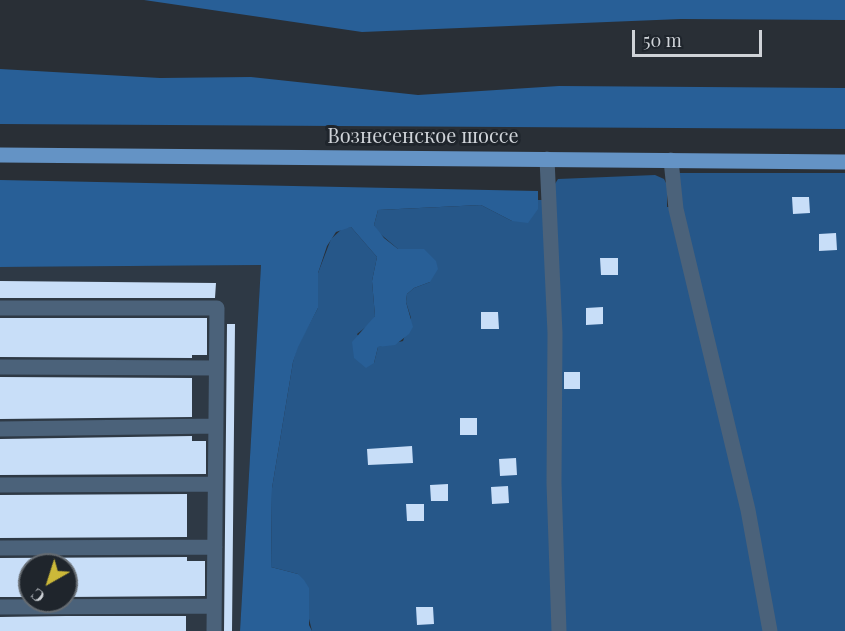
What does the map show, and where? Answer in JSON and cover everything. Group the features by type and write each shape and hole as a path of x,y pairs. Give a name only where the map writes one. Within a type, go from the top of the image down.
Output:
{"main road":[{"name":"Вознесенское шоссе","path":"0,155 845,162"}],"lane":[{"path":"547,159 555,333 554,483 559,631"},
{"path":"671,160 676,209 748,510 770,631"},
{"path":"0,308 217,308 214,631"},
{"path":"0,367 216,368"},
{"path":"0,429 216,426"},
{"path":"0,485 215,484"},
{"path":"0,548 215,546"},
{"path":"0,607 214,606"}],"shaded area":[{"path":"144,0 845,0 845,20 681,19 362,32"},
{"path":"0,69 160,78 251,77 418,95 559,86 845,88 845,129 0,124"},
{"path":"678,173 845,173 845,631 312,631 298,574 271,567 272,488 293,362 297,347 318,308 318,273 331,239 343,228 351,227 377,257 372,281 375,316 371,323 357,334 374,363 378,347 403,341 411,318 406,302 407,294 414,288 430,282 415,250 398,249 378,232 374,225 378,210 481,205 512,221 537,209 538,200 553,200 553,187 558,179 655,175 664,179 667,185 667,207 679,207"},
{"path":"0,180 538,191 538,209 528,223 512,221 481,205 378,210 374,225 384,238 398,249 424,249 436,261 438,269 430,282 414,288 407,294 406,302 413,327 409,334 395,345 378,347 374,363 366,368 354,358 352,342 375,316 372,281 377,257 351,227 336,232 327,246 318,273 318,308 293,362 272,488 271,567 298,574 304,580 309,588 309,625 312,631 240,631 261,265 0,267"},
{"path":"261,265 240,631 0,631 0,267"}],"building":[{"path":"792,197 809,197 810,213 793,214"},
{"path":"836,233 837,250 819,251 819,234"},
{"path":"600,258 618,258 618,275 601,275"},
{"path":"0,281 216,283 215,298 0,298"},
{"path":"603,307 603,324 586,325 586,308"},
{"path":"481,312 498,312 499,329 481,329"},
{"path":"0,318 207,318 207,355 192,355 192,358 0,357"},
{"path":"227,324 235,324 232,631 224,631"},
{"path":"564,372 580,372 580,389 564,389"},
{"path":"0,377 192,378 192,417 0,419"},
{"path":"460,418 477,418 477,435 460,435"},
{"path":"192,436 192,441 206,441 206,474 0,475 0,439"},
{"path":"412,446 413,463 368,465 367,449"},
{"path":"516,458 517,475 500,476 499,459"},
{"path":"448,484 448,501 431,501 430,485"},
{"path":"508,486 509,503 492,504 491,487"},
{"path":"187,494 187,537 0,538 0,495"},
{"path":"406,504 424,504 424,521 407,521"},
{"path":"187,557 187,561 205,561 205,596 78,597 78,558"},
{"path":"0,558 18,558 18,597 0,597"},
{"path":"416,607 433,607 434,624 417,625"},
{"path":"186,616 186,631 0,631 0,617"}]}
